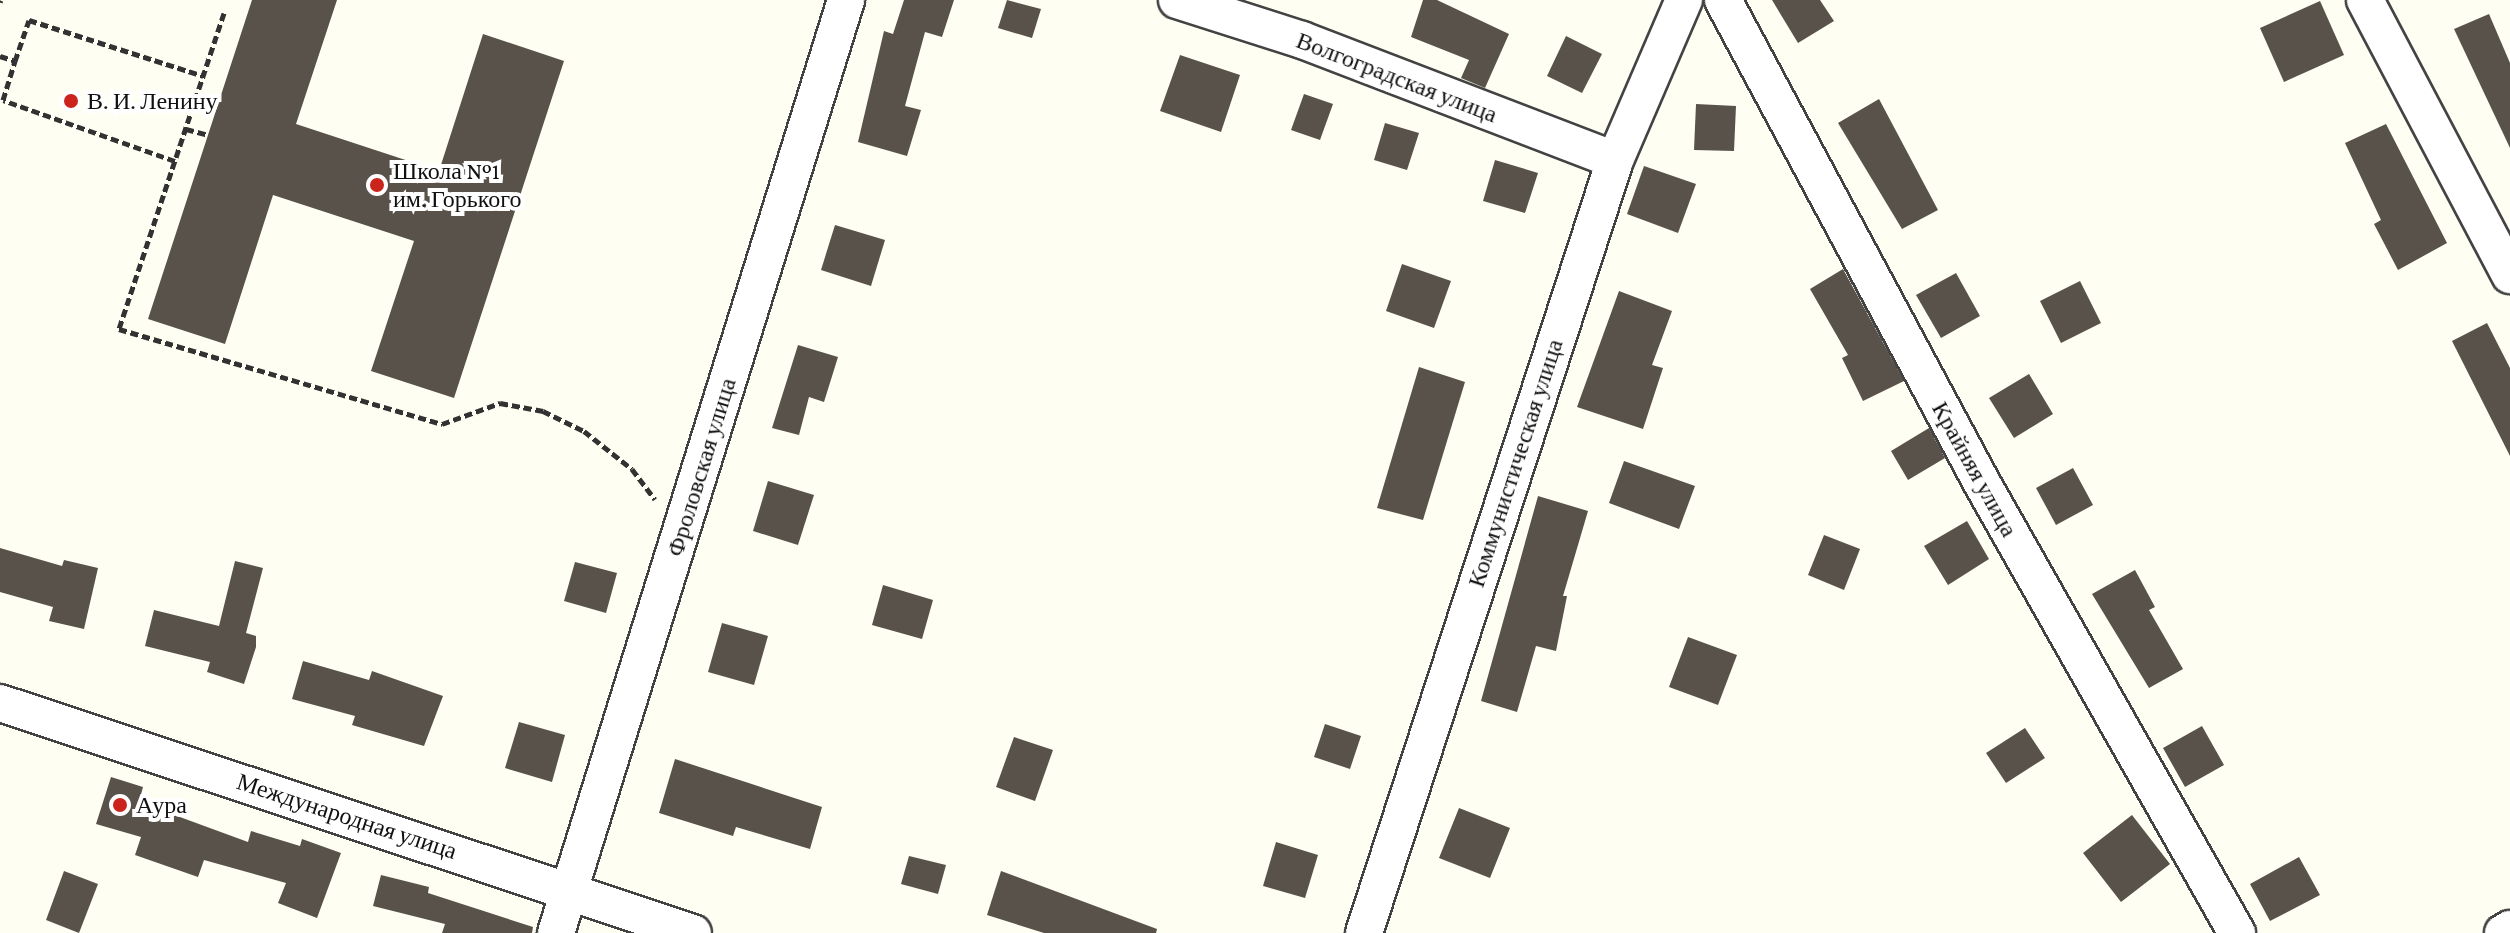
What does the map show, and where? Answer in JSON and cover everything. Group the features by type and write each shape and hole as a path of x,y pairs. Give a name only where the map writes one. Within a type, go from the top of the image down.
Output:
{"street":[{"name":"Фроловская улица","path":"556,933 846,0"},
{"name":"Волгоградская улица","path":"1177,0 1302,40 1615,160"},
{"name":"Коммунистическая улица","path":"1364,933 1615,160 1684,0"},
{"name":"Крайняя улица","path":"1723,0 1991,499 2237,933"},
{"path":"2365,0 2510,275"},
{"name":"Международная улица","path":"0,703 570,889 693,933"},
{"path":"2503,933 2510,929"}],"path":[{"path":"224,13 119,329 442,424 500,403 543,411 584,431 632,469 681,532"},
{"path":"175,161 3,100 15,61 29,20 203,76"},
{"path":"0,56 15,61"},
{"path":"186,129 208,135"}],"building":[{"path":"252,0 337,0 296,124 439,171 483,34 564,61 454,398 371,371 414,241 273,195 225,344 148,319"},
{"path":"904,0 954,0 942,37 925,32 905,106 921,110 907,156 858,142 884,31 893,34"},
{"path":"1007,0 1041,9 1032,38 998,28"},
{"path":"1423,0 1437,0 1509,34 1485,88 1461,78 1469,60 1411,37"},
{"path":"1772,0 1820,0 1834,21 1798,43"},
{"path":"2320,1 2344,55 2284,82 2260,28"},
{"path":"2489,14 2510,63 2510,148 2454,29"},
{"path":"1566,36 1602,54 1582,93 1547,76"},
{"path":"1180,55 1240,75 1221,132 1160,111"},
{"path":"1304,94 1333,104 1320,140 1291,130"},
{"path":"1879,99 1938,210 1902,229 1838,123"},
{"path":"1696,104 1736,106 1734,151 1694,150"},
{"path":"1385,123 1419,133 1407,170 1374,160"},
{"path":"2386,124 2447,243 2398,270 2374,224 2381,220 2345,143"},
{"path":"1495,160 1538,173 1525,213 1483,201"},
{"path":"1644,166 1696,184 1678,233 1627,214"},
{"path":"835,225 885,240 871,286 821,270"},
{"path":"1402,264 1451,281 1434,328 1386,311"},
{"path":"1843,269 1904,381 1863,401 1842,358 1848,355 1810,289"},
{"path":"1956,273 1980,316 1941,338 1916,295"},
{"path":"2080,281 2101,323 2061,343 2040,301"},
{"path":"1619,291 1672,311 1652,365 1663,368 1643,429 1577,407"},
{"path":"2487,323 2510,368 2510,456 2452,341"},
{"path":"798,345 838,357 824,402 809,397 799,435 772,428"},
{"path":"1419,367 1465,382 1423,520 1377,508"},
{"path":"2029,374 2053,414 2014,438 1989,398"},
{"path":"1929,428 1945,458 1908,480 1891,451"},
{"path":"1624,461 1695,486 1679,529 1609,503"},
{"path":"2073,468 2093,505 2056,525 2036,488"},
{"path":"768,481 814,495 798,545 753,531"},
{"path":"1538,496 1588,511 1563,596 1567,596 1556,651 1536,646 1517,712 1481,701"},
{"path":"1967,521 1989,559 1948,585 1924,546"},
{"path":"1824,535 1860,549 1844,590 1808,575"},
{"path":"0,548 62,566 64,560 98,568 84,629 49,621 53,607 0,592"},
{"path":"235,561 263,568 246,633 256,636 256,647 244,684 207,672 210,662 145,646 154,610 219,626"},
{"path":"575,562 617,573 606,613 564,601"},
{"path":"2135,570 2155,607 2149,610 2183,669 2149,688 2092,594"},
{"path":"883,585 933,600 922,639 872,625"},
{"path":"722,623 768,636 754,685 708,672"},
{"path":"1688,637 1737,655 1718,705 1669,687"},
{"path":"303,661 369,680 372,671 443,696 424,746 352,725 355,716 292,699"},
{"path":"519,722 565,735 552,782 505,768"},
{"path":"1325,724 1361,736 1350,769 1314,757"},
{"path":"2202,726 2224,765 2185,787 2163,748"},
{"path":"2025,728 2045,758 2006,783 1986,753"},
{"path":"1014,737 1053,750 1035,801 996,787"},
{"path":"675,759 822,807 810,849 736,827 733,836 659,813"},
{"path":"111,777 143,787 139,802 248,842 251,831 300,846 302,839 341,853 317,918 278,903 286,883 204,860 198,877 135,855 141,837 96,824"},
{"path":"1459,808 1510,828 1490,878 1439,858"},
{"path":"2132,815 2170,864 2121,902 2083,853"},
{"path":"1276,842 1318,855 1305,898 1263,886"},
{"path":"909,856 946,865 938,894 901,884"},
{"path":"2299,857 2320,895 2270,921 2250,884"},
{"path":"64,871 98,884 79,933 46,920"},
{"path":"1001,871 1157,929 1156,933 1044,933 987,915"},
{"path":"381,875 429,887 428,893 533,927 532,933 442,933 445,924 373,906"}],"place":[{"name":"В. И. Ленину","path":"71,101"},
{"name":"Школа №1 им. Горького","path":"377,185"},
{"name":"Аура","path":"120,805"}]}
